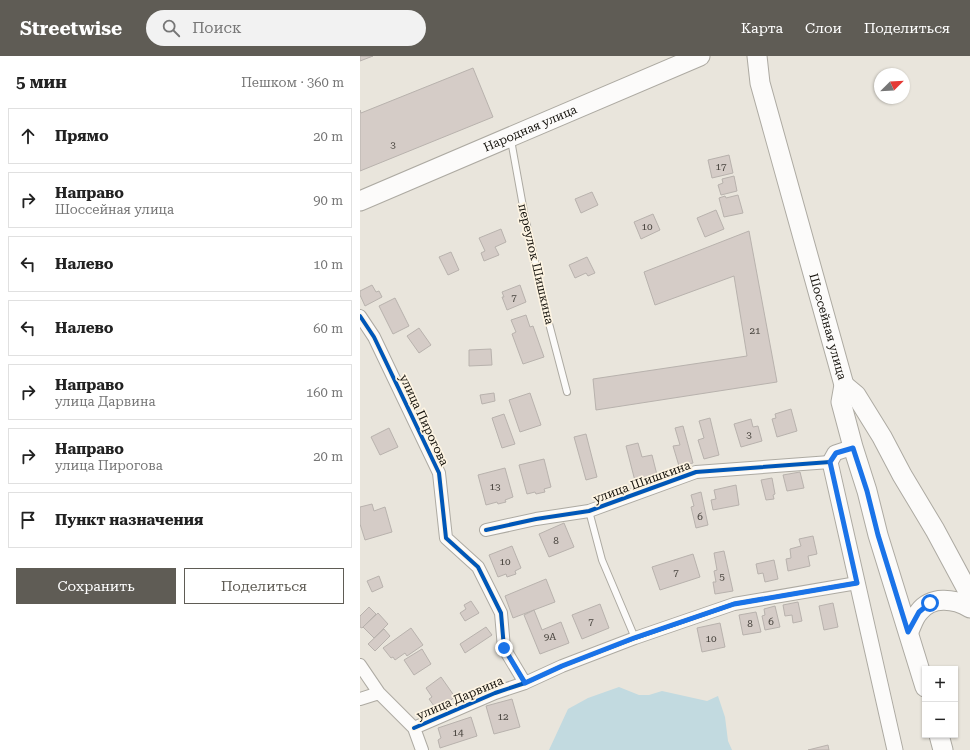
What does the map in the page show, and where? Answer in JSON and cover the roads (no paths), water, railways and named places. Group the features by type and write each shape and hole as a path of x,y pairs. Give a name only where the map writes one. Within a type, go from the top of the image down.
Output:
{"main road":[{"name":"Народная улица","path":"360,201 700,56"},
{"name":"Шоссейная улица","path":"757,56 760,83 844,385 840,402 867,491 878,535 922,677"},
{"path":"844,385 856,395 882,436 902,475 935,530 970,595"},
{"path":"908,632 919,612 930,603 946,599 962,603 970,608"},
{"path":"940,738 944,750"}],"street":[{"name":"улица Пирогова","path":"360,316 374,337 439,474 446,538 478,567 501,613 504,648 525,683"},
{"path":"853,448 836,453 830,462 895,750"},
{"name":"улица Шишкина","path":"486,530 536,519 589,511 696,472 830,462"},
{"name":"улица Дарвина","path":"414,728 495,693 525,683 562,666 634,638 734,604 857,583"},
{"path":"360,665 379,693 414,728 422,750"},
{"path":"360,699 379,693"}],"lane":[{"name":"переулок Шишкина","path":"511,136 524,212 546,312 567,392"},
{"path":"589,511 602,560 634,638"}],"water":[{"path":"619,687 639,695 649,695 662,691 707,701 718,696 725,717 728,741 732,750 549,750 568,709 588,698"}]}
